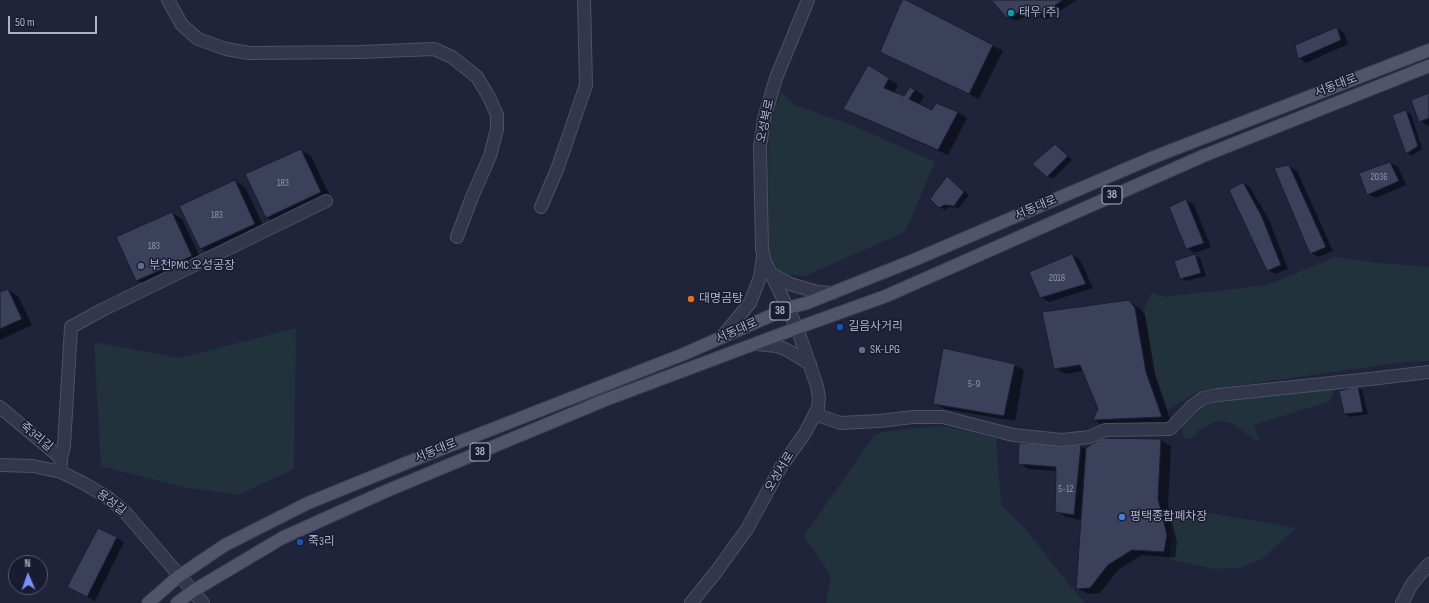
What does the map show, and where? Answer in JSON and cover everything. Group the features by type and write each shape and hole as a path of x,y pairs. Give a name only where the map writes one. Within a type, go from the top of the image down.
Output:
{"main road":[{"name":"서동대로","path":"148,603 179,576 225,545 308,503 684,354 788,308 807,303 914,260 1154,157 1429,50"},
{"name":"서동대로","path":"177,603 193,591 282,538 384,492 605,400 886,296 1203,156 1429,66"}],"street":[{"path":"168,0 182,25 198,40 226,49 249,53 360,52 434,49 452,57 471,72 477,77 489,97 497,115 497,129 490,156 457,237"},
{"path":"541,207 558,167 586,85 584,0"},
{"name":"오성북로","path":"763,252 760,147 764,119 776,78 808,0"},
{"path":"61,459 64,446 71,327 102,310 326,201"},
{"path":"721,338 750,304 760,278 763,252"},
{"name":"오성서로","path":"691,603 716,572 747,529 782,467 805,433 818,408 819,398 810,364 797,328 771,273 763,252"},
{"path":"771,273 790,284 818,292 833,293"},
{"path":"756,344 777,346 810,364"},
{"path":"815,414 840,422 879,421 913,417 943,417 1013,435 1062,440 1090,437 1105,430 1170,429 1191,407 1204,398 1218,394 1429,372"},
{"name":"죽3리길","path":"0,407 5,417 61,459 61,472"},
{"name":"용성길","path":"0,465 33,466 61,472 107,497 125,512 203,603"},
{"path":"1402,603 1412,584 1429,564"}],"shaded area":[{"path":"781,92 797,106 852,125 935,162 905,232 805,276 788,275 777,267 769,251 768,157 770,125"},
{"path":"1335,257 1379,263 1429,267 1429,361 1404,362 1199,391 1168,410 1152,365 1144,309 1152,292 1164,297 1267,285"},
{"path":"296,328 294,469 238,495 187,488 101,466 94,342 179,358"},
{"path":"1336,385 1330,401 1254,425 1260,443 1231,423 1216,421 1200,429 1190,439 1184,439 1181,425 1192,411 1202,404 1216,398"},
{"path":"943,426 996,438 1001,504 1028,532 1085,603 826,603 831,576 804,536 875,434 903,429"},
{"path":"1168,511 1204,512 1296,528 1262,559 1239,568 1213,569 1169,559 1172,538"}],"building":[{"path":"902,0 906,0 993,45 969,94 880,52"},
{"name":"태우 (주)","path":"991,0 1063,0 1037,17 1028,8 1007,18"},
{"path":"1337,27 1341,40 1298,59 1295,45"},
{"path":"868,65 889,78 884,88 904,96 910,87 915,90 909,99 932,110 936,103 958,112 938,150 843,109"},
{"path":"1429,93 1429,118 1419,122 1411,100"},
{"path":"1406,110 1418,146 1406,154 1392,115"},
{"path":"1055,144 1068,156 1047,177 1032,164"},
{"path":"301,149 321,192 266,218 245,174"},
{"path":"1390,162 1399,181 1367,195 1359,173"},
{"path":"1289,165 1326,247 1310,254 1274,168"},
{"path":"947,176 964,192 954,206 944,205 939,208 930,199"},
{"path":"235,180 255,224 200,249 179,206"},
{"path":"1243,182 1262,217 1281,265 1267,271 1229,190"},
{"path":"1186,199 1204,243 1186,249 1169,207"},
{"path":"172,212 192,256 136,281 116,237"},
{"path":"1072,254 1086,284 1040,298 1029,272"},
{"path":"1195,254 1201,273 1180,279 1174,261"},
{"path":"8,289 22,319 0,329 0,292"},
{"path":"1129,300 1135,308 1146,372 1162,417 1093,420 1098,409 1080,365 1054,369 1042,312"},
{"path":"943,348 1015,364 1004,416 933,404"},
{"path":"1358,386 1363,412 1344,414 1339,391"},
{"name":"평택종합폐차장","path":"1102,438 1161,439 1158,499 1167,535 1164,552 1132,550 1108,565 1090,588 1076,589 1086,448"},
{"path":"1019,443 1081,445 1074,515 1055,512 1056,467 1018,464"},
{"path":"98,528 117,537 87,597 67,587"}],"place":[{"name":"태우 (주)","path":"1011,13"},
{"name":"부천PMC 오성공장","path":"141,266"},
{"name":"대명곰탕","path":"691,299"},
{"name":"길음사거리","path":"840,327"},
{"name":"SK-LPG","path":"862,350"},
{"name":"평택종합폐차장","path":"1122,517"},
{"name":"죽3리","path":"300,542"}]}
